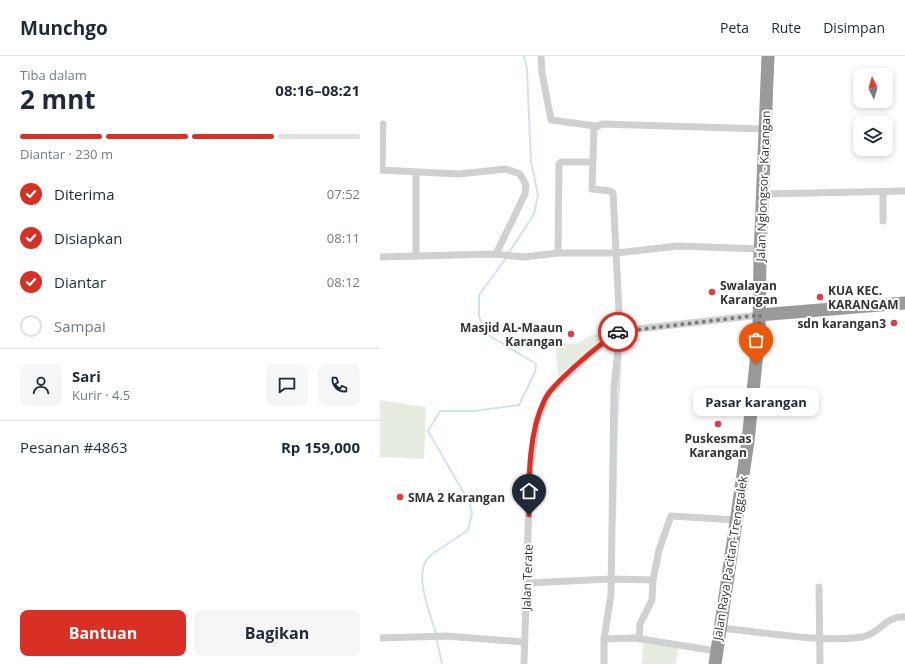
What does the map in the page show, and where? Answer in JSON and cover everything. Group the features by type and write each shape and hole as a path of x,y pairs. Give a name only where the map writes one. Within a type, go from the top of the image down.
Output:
{"highway":[{"name":"Jalan Nglongsor - Karangan","path":"759,333 760,249 764,194 768,56"},
{"path":"760,315 905,303"},
{"name":"Jalan Raya Pacitan-Trenggalek","path":"715,658 748,440 759,333"}],"street":[{"path":"541,56 542,73 551,120 596,126 602,124 766,129"},
{"path":"383,124 381,170 459,174 506,169 520,174 526,185 524,194 497,255"},
{"path":"596,126 594,131 592,162 592,189 610,191 613,193 620,331 614,387 613,579 604,639 604,664"},
{"path":"558,253 559,164 561,162 592,162"},
{"path":"416,172 416,256"},
{"path":"764,194 905,191"},
{"path":"882,221 883,192"},
{"path":"380,257 497,255 521,257 558,253 617,254 678,246 760,249"},
{"path":"620,331 760,315"},
{"name":"Jalan Terate","path":"524,664 530,469 537,420 544,400 554,386 589,355 620,331"},
{"path":"638,638 640,624 652,600 652,580 658,550 671,516 736,520"},
{"path":"527,583 613,579 652,580"},
{"path":"819,587 820,664"},
{"path":"720,628 820,638 863,637 873,633 894,617 905,617"},
{"path":"380,638 446,636 524,642"},
{"path":"604,639 638,638 715,658"}],"shaded area":[{"path":"606,332 599,343 558,376 555,342 575,344 592,335"},
{"path":"380,400 426,407 424,459 380,457"},
{"path":"643,641 678,648 676,664 642,664"}],"waterway":[{"path":"508,254 534,214 538,195 531,162 527,69 524,56"},
{"path":"436,633 424,593 422,571 430,556 468,530 472,513 469,502 428,431 440,411 473,411 519,405 535,372 536,364 485,333 479,316 479,295 506,258"},
{"path":"615,521 617,424 621,349"},
{"path":"437,641 442,664"}],"way so far":[{"path":"618,332 760,315 756,364"}],"place":[{"name":"Swalayan Karangan","path":"712,292"},
{"name":"KUA KEC. KARANGAM","path":"820,297"},
{"name":"sdn karangan3","path":"894,323"},
{"name":"Masjid AL-Maaun Karangan","path":"571,334"},
{"name":"Pasar karangan","path":"756,364"},
{"name":"Puskesmas Karangan","path":"718,424"},
{"name":"SMA 2 Karangan","path":"400,497"}],"route":[{"path":"529,515 530,469 533,443 537,420 544,400 554,386 618,332"}]}
